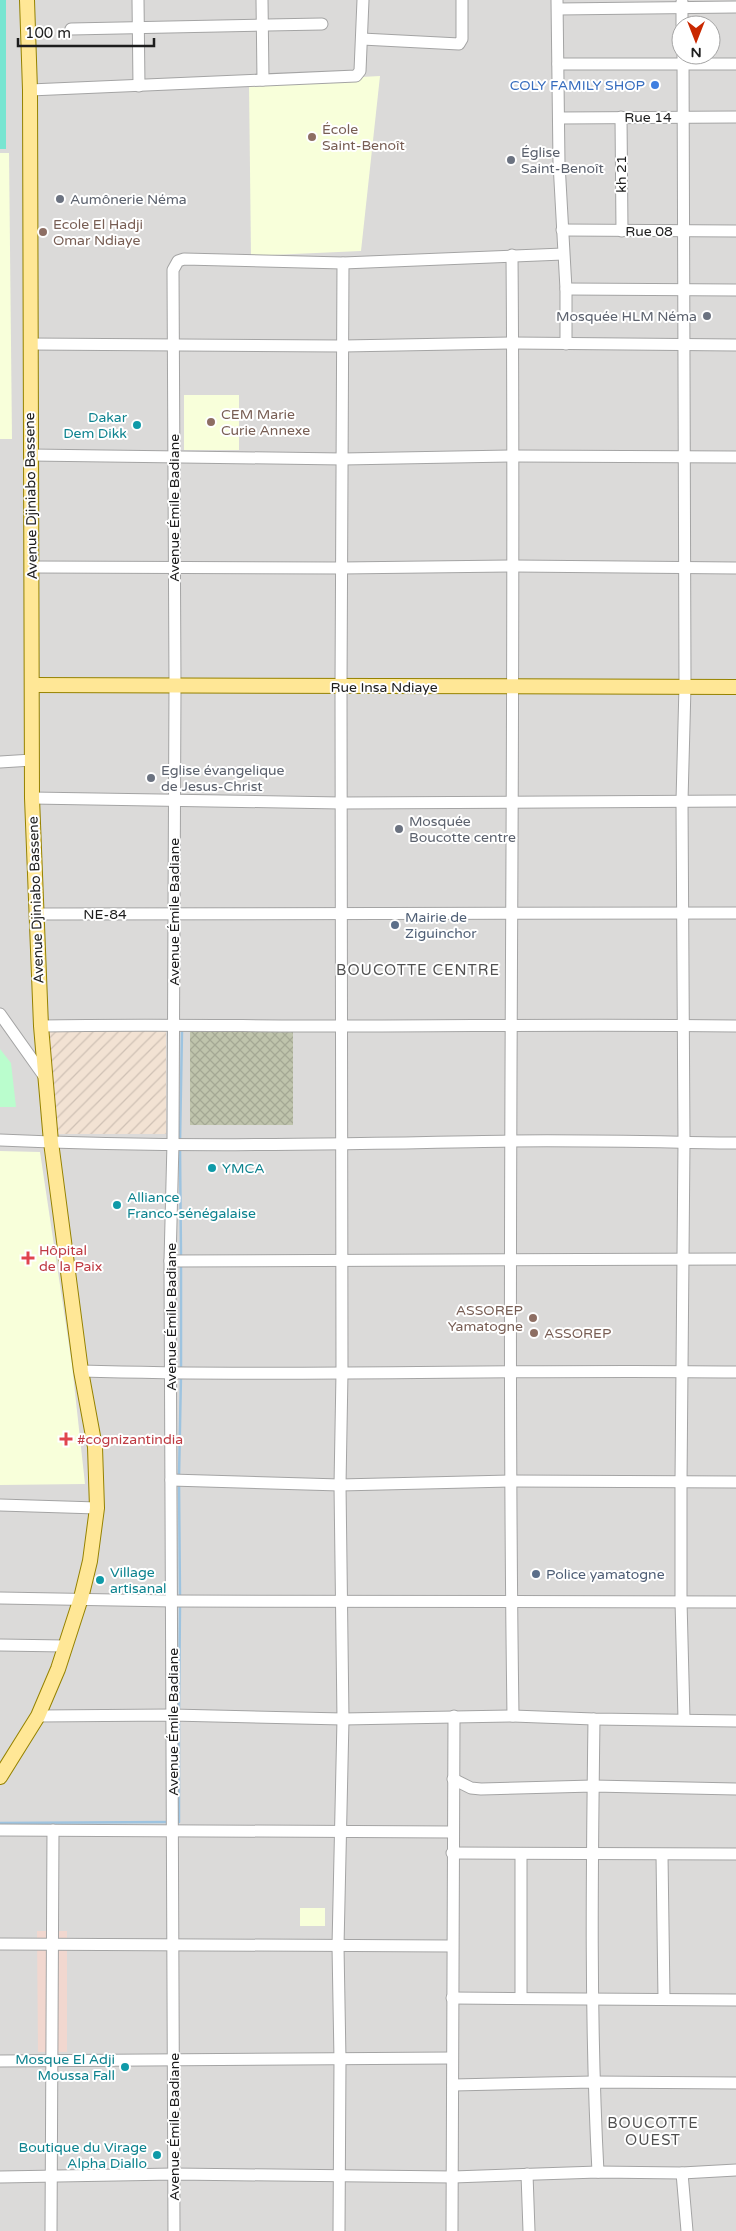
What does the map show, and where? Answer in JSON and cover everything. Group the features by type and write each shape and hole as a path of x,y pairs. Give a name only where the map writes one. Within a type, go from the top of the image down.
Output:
{"main road":[{"name":"Avenue Djiniabo Bassene","path":"0,1777 38,1716 65,1646 81,1598 93,1546 97,1508 95,1448 81,1371 44,1076 41,1026 32,798 30,90 27,0"},
{"name":"Rue Insa Ndiaye","path":"32,685 736,687"}],"street":[{"path":"138,0 139,86"},
{"path":"262,0 263,80"},
{"path":"30,90 356,76 360,71 363,0"},
{"path":"362,39 459,44 462,40 462,0"},
{"path":"566,344 557,5 682,4 736,7"},
{"path":"71,29 322,24"},
{"path":"558,64 671,60"},
{"path":"721,63 736,64"},
{"path":"683,65 685,686 682,801 684,1142 681,1371 681,1601 684,1719"},
{"name":"kh 21","path":"621,117 622,231"},
{"name":"Rue 14","path":"559,118 736,117"},
{"name":"Rue 08","path":"562,230 736,231"},
{"path":"339,2231 340,2060 338,1946 342,1833 343,1719 340,1484 342,1373 341,568 343,263 563,254"},
{"path":"512,255 514,456 511,803 512,1716"},
{"name":"Avenue Émile Badiane","path":"174,2231 170,1260 174,1024 174,270 178,261 184,260 343,263"},
{"path":"566,289 736,290"},
{"path":"30,344 343,346 512,343 736,345"},
{"path":"31,455 343,459 514,456 736,457"},
{"path":"32,567 341,568 514,566 736,568"},
{"path":"0,762 32,760"},
{"path":"32,798 174,802 341,803 736,801"},
{"name":"NE-84","path":"36,914 736,913"},
{"path":"0,1014 44,1076"},
{"path":"41,1026 512,1024 736,1026"},
{"path":"0,1140 342,1145 511,1142 736,1143"},
{"path":"170,1260 342,1262 511,1259 736,1259"},
{"path":"81,1371 171,1374 512,1371 736,1372"},
{"path":"171,1480 340,1484 512,1481 736,1482"},
{"path":"0,1504 97,1508"},
{"path":"0,1598 511,1603 736,1602"},
{"path":"0,1645 65,1646"},
{"path":"38,1716 172,1715 343,1719 512,1716 594,1720 684,1719 736,1721"},
{"path":"452,2231 452,1832 454,1716"},
{"path":"594,1720 592,1854 593,1998 598,2172"},
{"path":"453,1779 472,1788 481,1789 593,1786 736,1788"},
{"path":"0,1830 452,1832"},
{"path":"51,2231 53,1830"},
{"path":"452,1854 736,1854"},
{"path":"520,1998 521,1854"},
{"path":"662,1855 664,1999"},
{"path":"0,1944 452,1946"},
{"path":"452,1998 736,2000"},
{"path":"0,2061 452,2058"},
{"path":"453,2085 594,2082 736,2083"},
{"path":"0,2177 174,2174 452,2177 598,2172 682,2173 736,2170"},
{"path":"682,2173 687,2231"},
{"path":"527,2174 528,2231"}],"shaded area":[{"path":"0,0 736,0 736,2231 0,2231"},
{"path":"0,0 6,0 6,149 0,149"},
{"name":"École Saint-Benoît","path":"380,76 361,251 251,256 249,83"},
{"path":"0,153 9,153 12,439 0,439"},
{"name":"CEM Marie Curie Annexe","path":"184,395 239,395 239,450 184,450"},
{"path":"166,1027 166,1134 52,1134 47,1029"},
{"path":"190,1031 293,1031 293,1125 190,1125"},
{"name":"Hôpital de la Paix","path":"0,1151 40,1152 72,1365 85,1484 0,1485"},
{"path":"300,1908 325,1908 325,1926 300,1926"},
{"path":"37,1931 67,1931 67,2052 38,2052"}],"green space":[{"path":"0,1049 11,1063 16,1107 0,1107"}],"waterway":[{"path":"180,1142 182,1031"},
{"path":"180,1148 181,1257"},
{"path":"181,1265 181,1370"},
{"path":"179,1477 181,1375"},
{"path":"179,1482 180,1597"},
{"path":"179,1712 180,1605"},
{"path":"175,1822 179,1822 179,1717"},
{"path":"0,1823 169,1822"}],"place":[{"name":"COLY FAMILY SHOP","path":"655,85"},
{"name":"École Saint-Benoît","path":"312,137"},
{"name":"Église Saint-Benoît","path":"511,160"},
{"name":"Aumônerie Néma","path":"60,199"},
{"name":"Ecole El Hadji Omar Ndiaye","path":"43,232"},
{"name":"Mosquée HLM Néma","path":"707,316"},
{"name":"CEM Marie Curie Annexe","path":"211,422"},
{"name":"Dakar Dem Dikk","path":"137,425"},
{"name":"Eglise évangelique de Jesus-Christ","path":"151,778"},
{"name":"Mosquée Boucotte centre","path":"399,829"},
{"name":"Mairie de Ziguinchor","path":"395,925"},
{"name":"YMCA","path":"212,1168"},
{"name":"Alliance Franco-sénégalaise","path":"117,1205"},
{"name":"Hôpital de la Paix","path":"28,1258"},
{"name":"ASSOREP Yamatogne","path":"533,1318"},
{"name":"ASSOREP","path":"534,1333"},
{"name":"#cognizantindia","path":"66,1439"},
{"name":"Police yamatogne","path":"536,1574"},
{"name":"Village artisanal","path":"100,1580"},
{"name":"Mosque El Adji Moussa Fall","path":"125,2067"},
{"name":"Boutique du Virage Alpha Diallo","path":"157,2155"}],"district":[{"name":"BOUCOTTE CENTRE","path":"418,970"},
{"name":"BOUCOTTE OUEST","path":"653,2132"}]}
